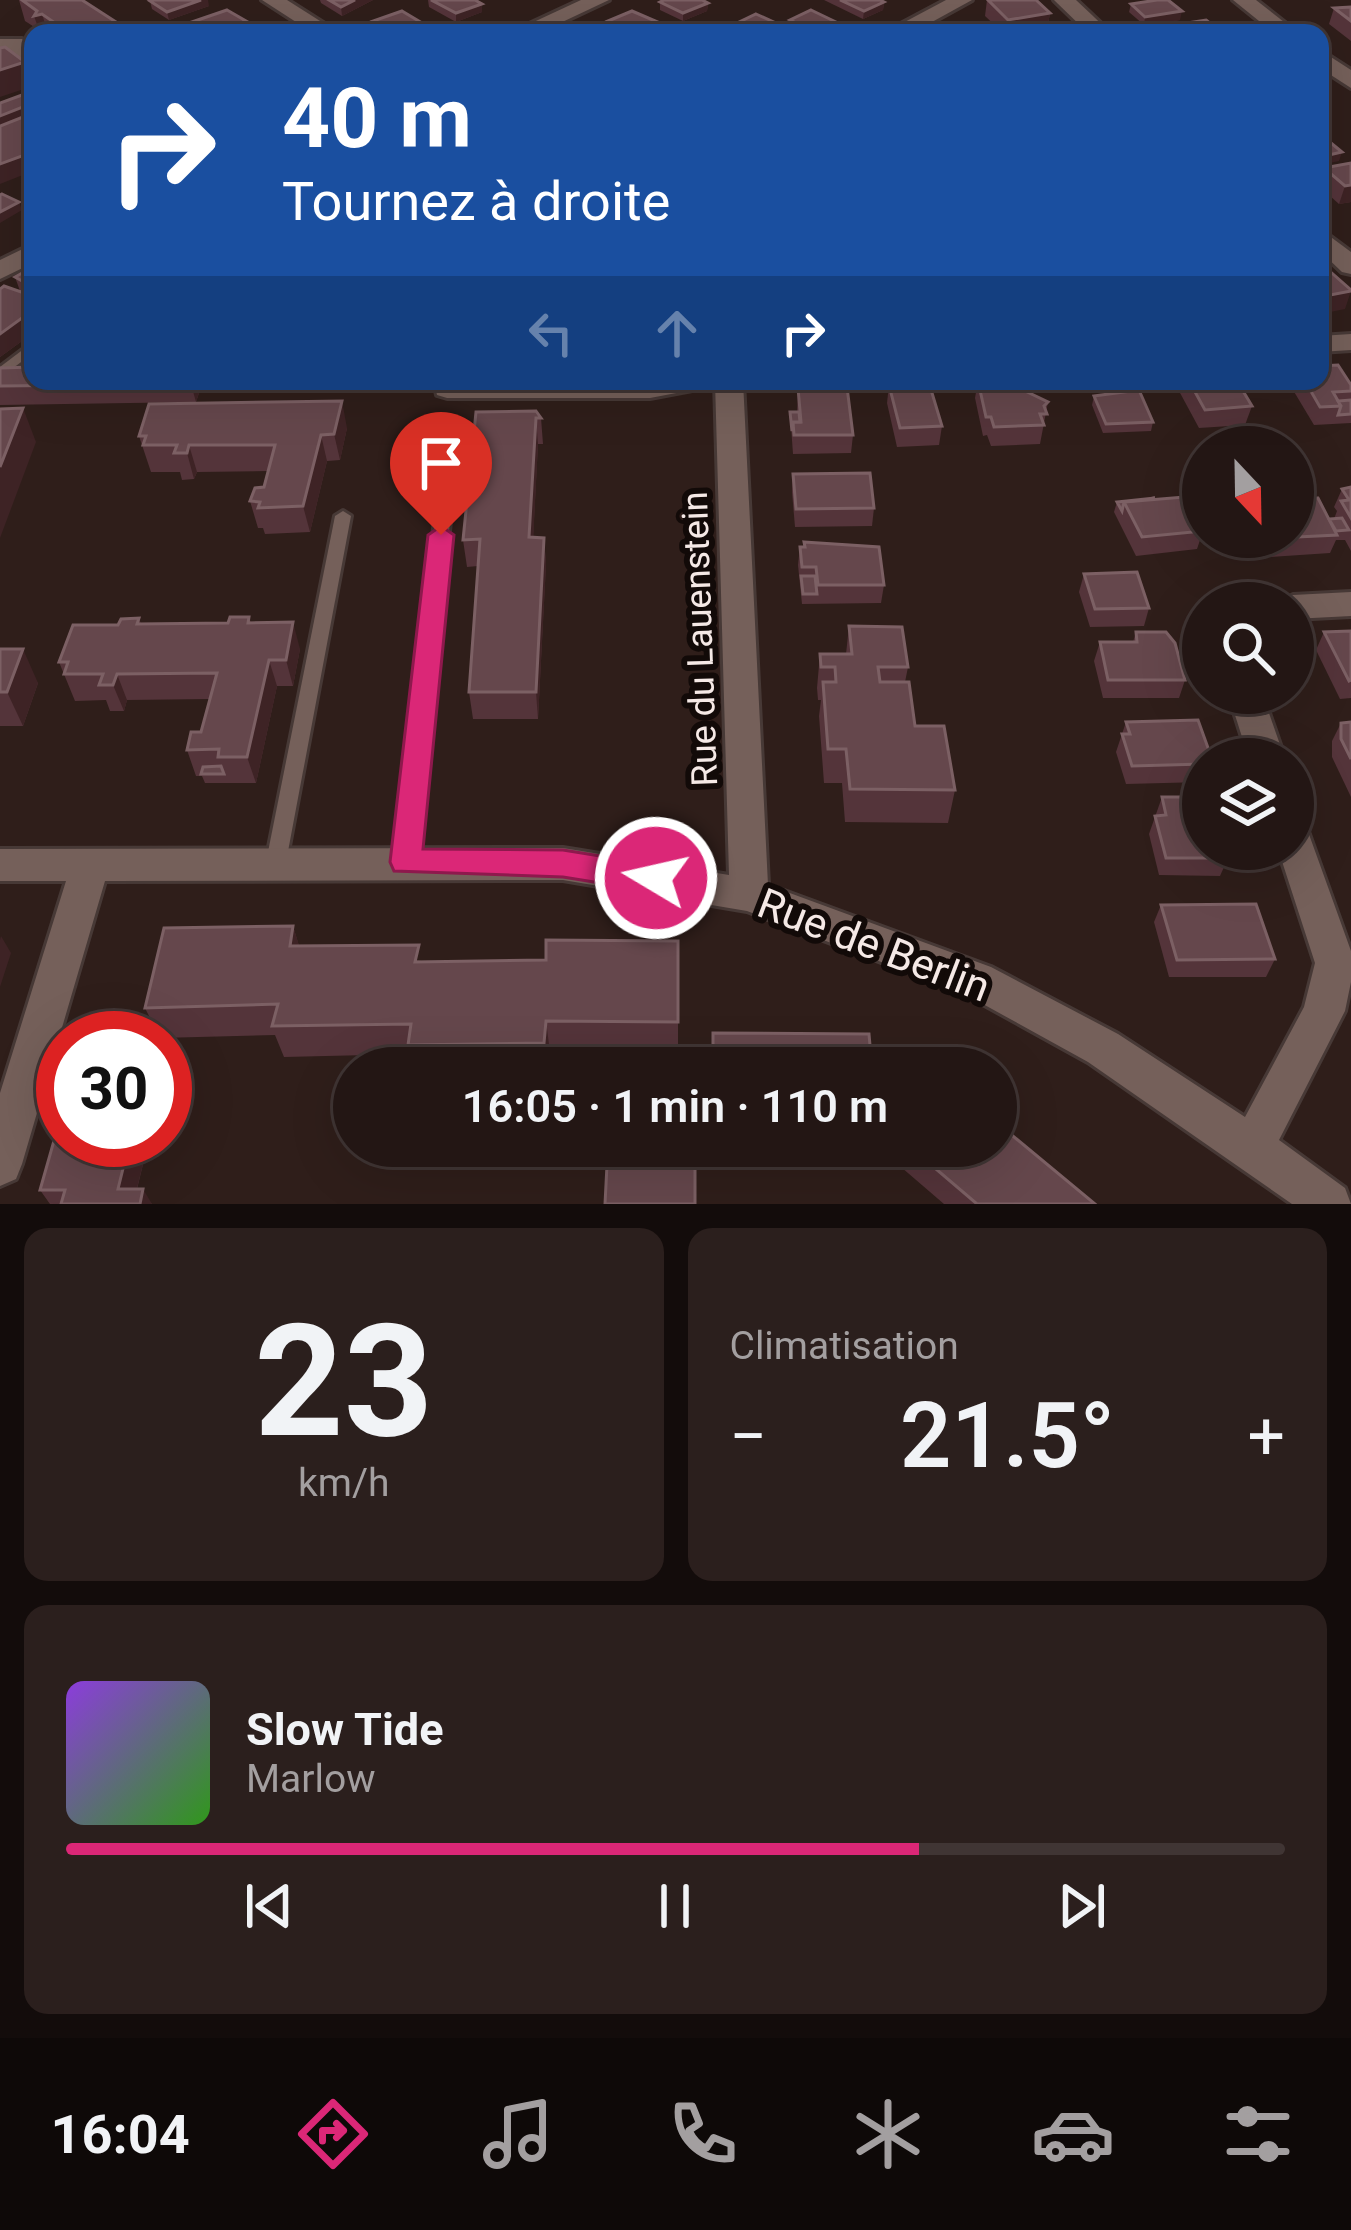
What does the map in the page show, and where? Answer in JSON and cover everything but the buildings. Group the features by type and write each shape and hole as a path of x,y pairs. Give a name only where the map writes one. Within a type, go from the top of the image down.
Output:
{"street":[{"path":"272,0 313,24"},
{"path":"542,24 599,0"},
{"path":"913,24 962,0"},
{"path":"1064,0 1090,24"},
{"path":"1243,0 1275,24"},
{"path":"1329,245 1351,266"},
{"name":"Rue du Lauenstein","path":"728,390 749,895"},
{"path":"1314,606 1351,604"},
{"path":"0,1164 91,864"},
{"name":"Rue de Berlin","path":"0,865 563,864 749,895 977,980 1102,1048 1329,1204"},
{"path":"1252,1147 1343,969 1306,870"}],"lane":[{"path":"406,862 451,441"},
{"path":"276,862 343,516"}],"route":[{"path":"441,535 406,862 563,864 656,878"}]}
